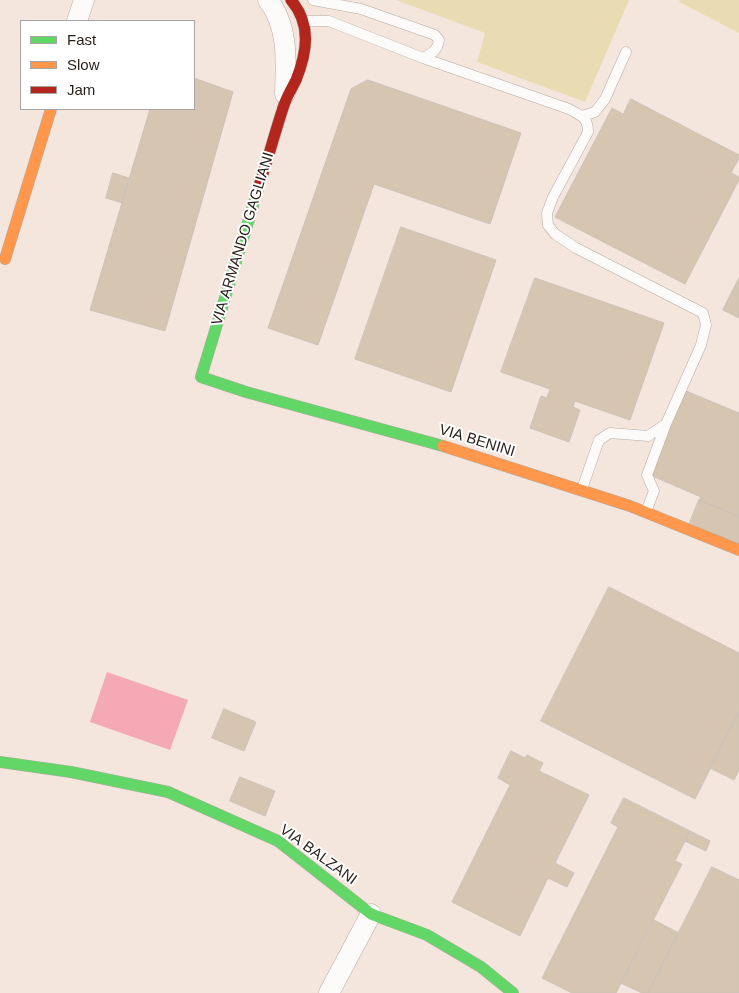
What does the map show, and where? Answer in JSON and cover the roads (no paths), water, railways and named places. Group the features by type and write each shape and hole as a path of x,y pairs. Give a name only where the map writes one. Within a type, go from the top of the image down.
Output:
{"street":[{"path":"78,20 84,0"},
{"name":"VIA ARMANDO GAGLIANI","path":"268,0 280,18 286,54 285,102"},
{"name":"VIA ARMANDO GAGLIANI","path":"201,377 285,102 297,80 303,61 305,44 304,21 296,4 291,0"},
{"path":"5,259 51,110"},
{"name":"VIA BENINI","path":"201,377 246,392 469,453 646,512 739,550"},
{"name":"VIA BALZANI","path":"0,762 71,772 168,792 278,841 371,914 426,935 481,967 513,993"},
{"path":"329,993 371,914"}],"lane":[{"path":"313,0 361,8 435,35 439,40 438,47 433,53 423,58"},
{"path":"280,18 339,24 423,58 569,109 582,116 588,123 588,132 553,197 547,214 548,226 555,234 576,248 703,313 705,318 706,331 701,345 666,424 647,475 654,491 646,512"},
{"path":"582,116 595,112 605,98 626,52"},
{"path":"582,490 599,440 610,433 648,436 666,424"}]}
